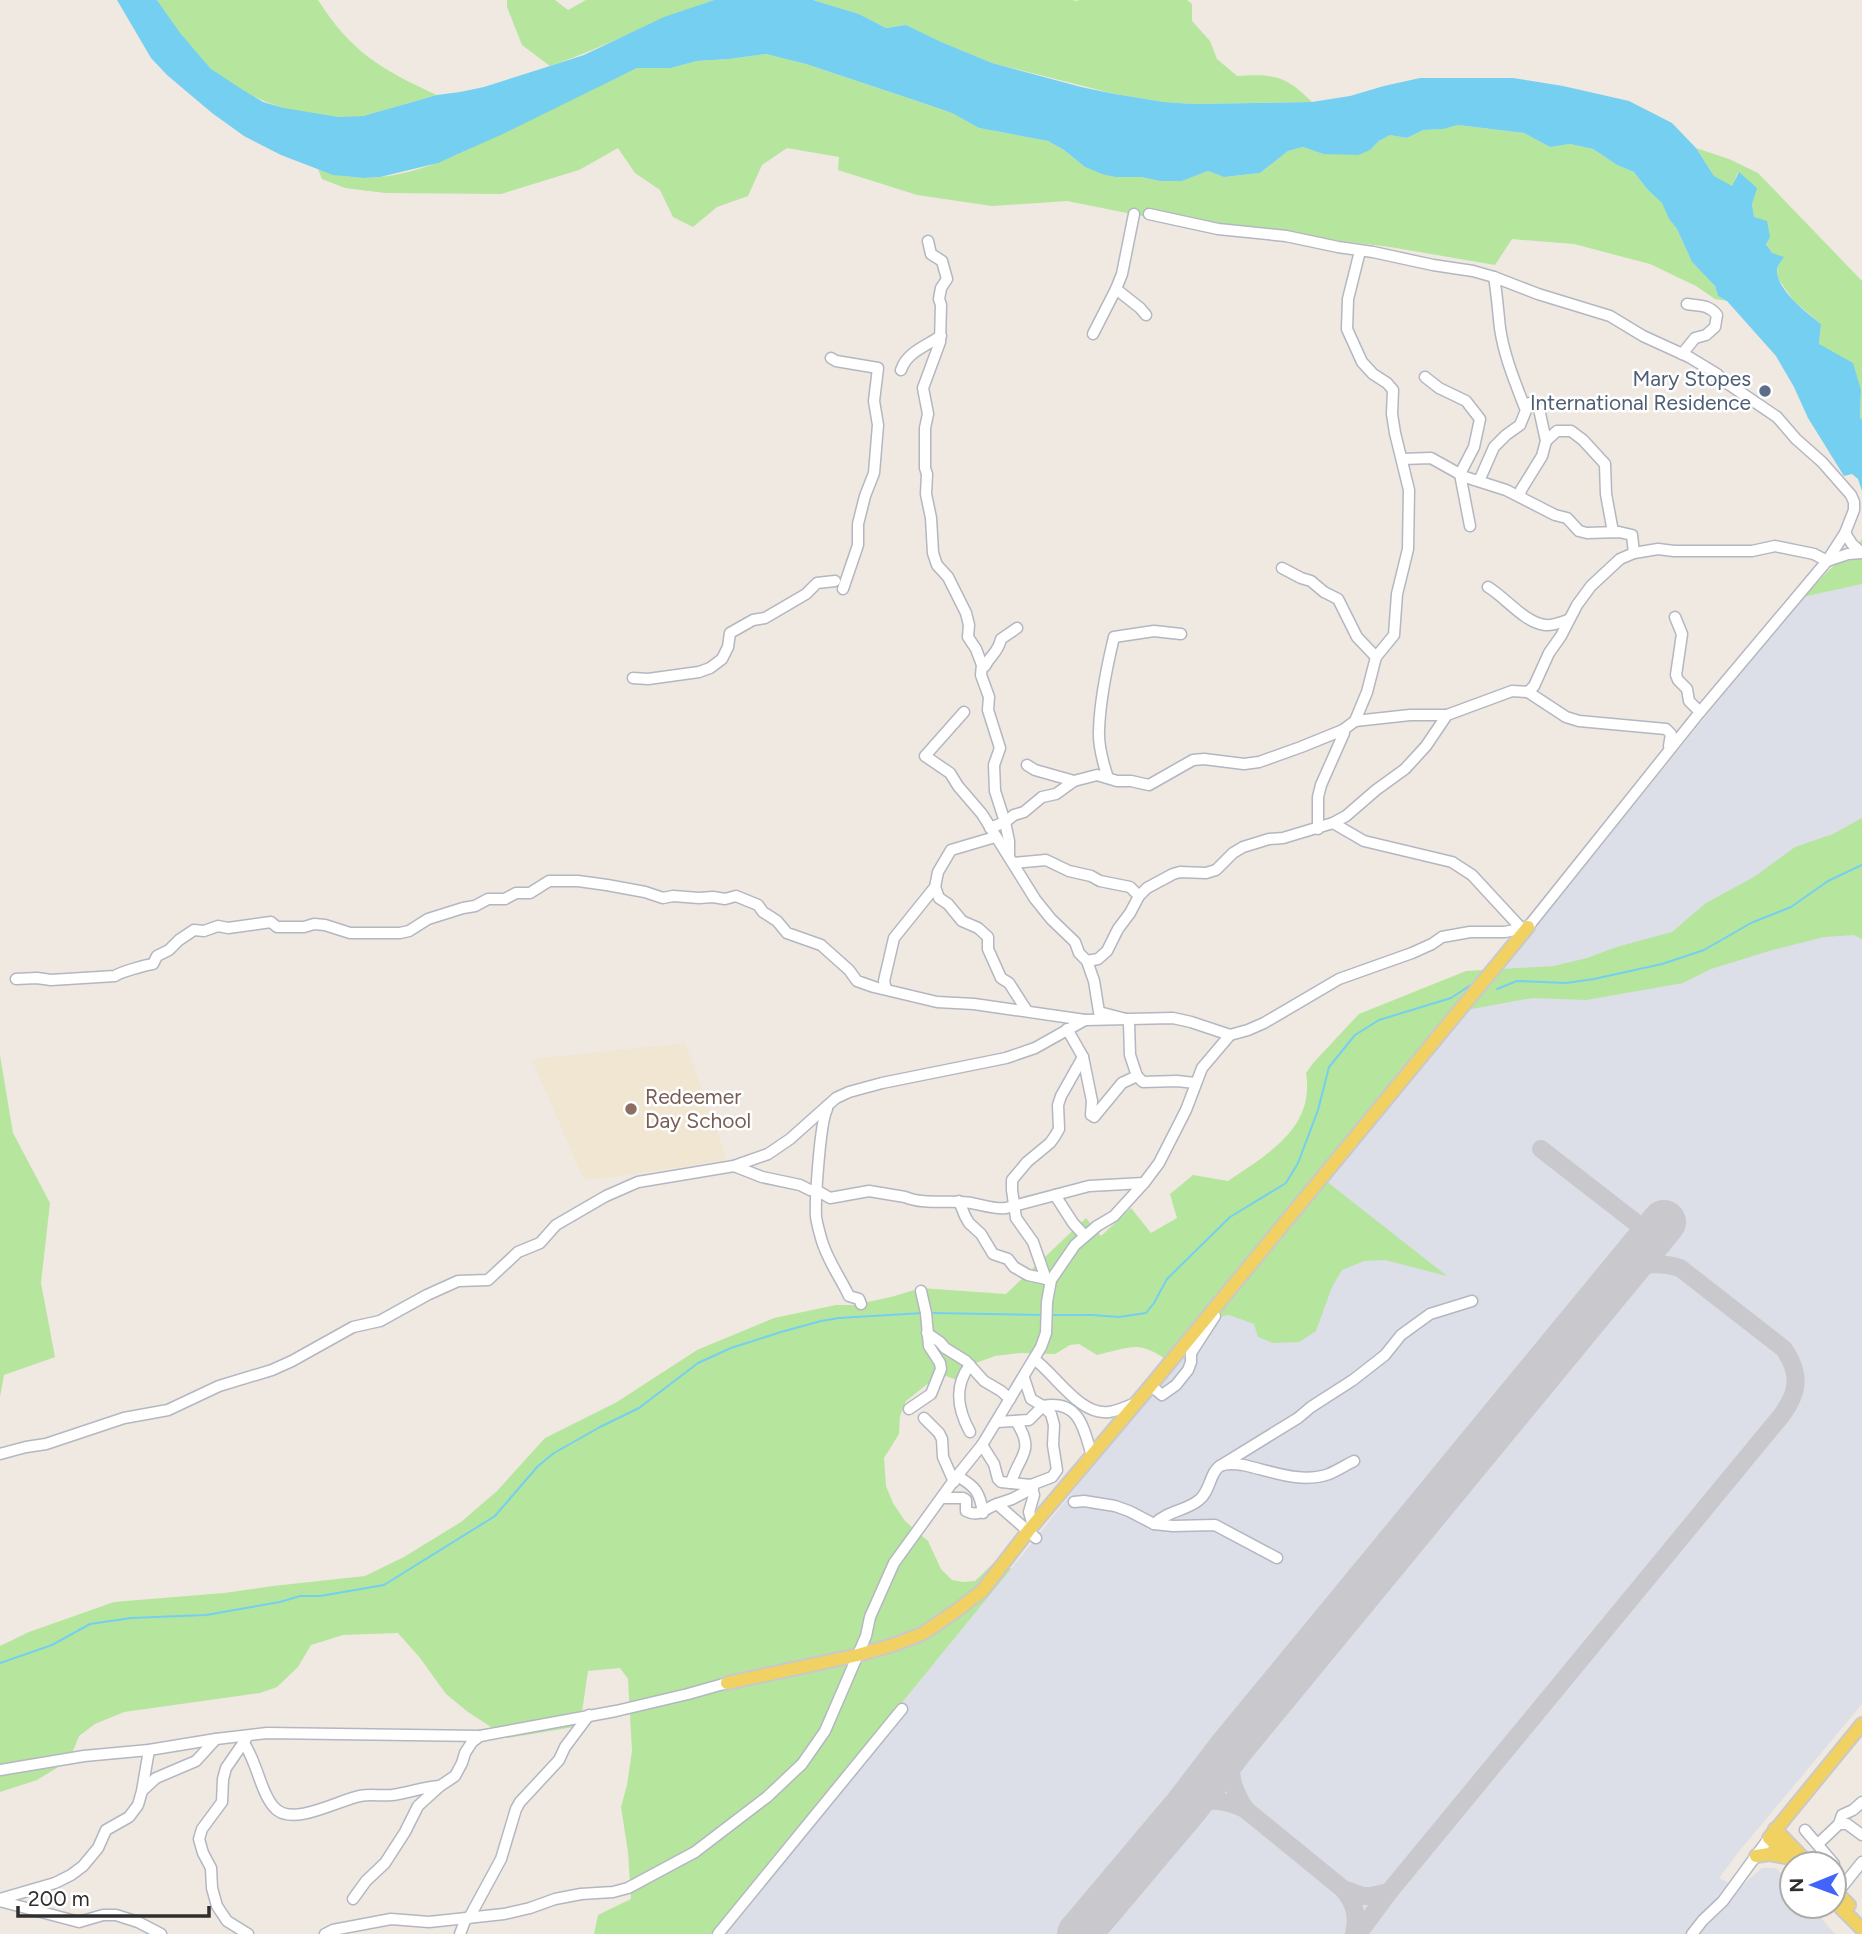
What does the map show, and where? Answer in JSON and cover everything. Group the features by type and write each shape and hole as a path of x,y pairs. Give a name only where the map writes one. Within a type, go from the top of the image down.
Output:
{"main road":[{"path":"727,1683 892,1646 922,1634 982,1591 1033,1532 1524,927"},
{"path":"1787,1850 1772,1833 1862,1724"},
{"path":"1789,1812 1791,1850"},
{"path":"1756,1856 1778,1855"},
{"path":"1848,1906 1862,1918"},
{"path":"1848,1911 1862,1929"}],"street":[{"path":"1093,334 1122,274 1135,214"},
{"path":"16,979 115,976 123,971 153,964 157,956 194,930 204,931 218,926 228,928 271,922 277,927 304,927 314,924 350,933 400,933 409,931 428,919 475,906 488,899 505,899 516,893 530,892 549,881 578,881 645,892 663,898 724,899 736,896 758,905 787,933 821,945 849,970 857,981 937,1002 974,1004 1085,1020 1173,1018 1230,1035 1264,1023 1339,979 1412,953 1442,937 1470,932 1498,933 1524,927 1827,561 1845,533 1854,510 1851,495 1777,417 1717,374 1610,316 1472,271 1286,236 1218,229 1149,214"},
{"path":"928,241 931,254 942,261 947,279 941,288 939,299 941,335 923,388 928,414 925,428 926,494 933,553 937,565 948,577 966,614 968,637 982,665 981,675 989,697 988,710 1000,748 995,765 995,791 1005,822 1011,860"},
{"path":"1355,721 1367,692 1376,657 1394,635 1397,594 1408,549 1409,490 1392,414 1393,390 1362,362 1347,329 1348,299 1360,251"},
{"path":"1494,277 1500,328 1508,361 1525,408"},
{"path":"1115,289 1146,315"},
{"path":"1682,354 1695,338 1706,335 1715,327 1717,315 1702,305 1687,304"},
{"path":"901,370 904,361 913,352 941,335"},
{"path":"831,358 878,368 874,401 878,425 874,473 858,524 858,545 843,589"},
{"path":"1425,377 1439,388 1466,401 1480,419 1474,447 1460,474 1470,526"},
{"path":"1479,481 1494,447 1520,425 1529,403 1539,408 1545,441 1542,456 1520,496"},
{"path":"1545,441 1557,431 1572,431 1605,464 1606,494 1613,531"},
{"path":"1402,459 1430,458 1460,474 1520,496 1567,519 1579,531 1613,531 1632,535 1634,553"},
{"path":"1845,533 1862,553"},
{"path":"1528,692 1534,687 1549,653 1591,586 1620,559 1634,553 1658,549 1752,551 1775,545 1814,554 1827,561 1848,554 1862,553"},
{"path":"1282,568 1311,581 1338,599 1357,637 1376,657"},
{"path":"633,678 648,679 710,668 722,659 728,647 730,633 753,620 765,618 806,594 817,583 835,581"},
{"path":"1488,587 1522,615 1545,625 1568,620"},
{"path":"1675,617 1682,634 1676,676 1687,690 1689,701 1700,712"},
{"path":"985,666 988,659 999,649 1001,639 1017,628"},
{"path":"1108,778 1102,759 1099,731 1108,659 1114,637 1154,631 1181,634"},
{"path":"886,989 884,981 894,938 935,887 938,872 951,850 993,832 1042,797 1056,794 1074,781 1097,775 1150,785 1192,761 1244,764 1259,762 1343,730 1355,721 1410,715 1447,715 1512,691 1528,692 1566,717 1579,721 1666,729 1671,734 1669,750"},
{"path":"964,712 925,756 950,773 982,814 1035,899 1074,942 1087,961 1094,981 1099,1012 1126,1019 1129,1023 1130,1055 1137,1076 1143,1082 1195,1083"},
{"path":"1087,961 1098,959 1107,951 1139,896 1147,888 1180,872 1206,873 1216,870 1233,853 1244,847 1334,823 1405,769 1426,746 1447,715"},
{"path":"1318,829 1318,797 1321,785 1343,730"},
{"path":"1027,765 1035,770 1074,781"},
{"path":"1334,823 1364,841 1452,862 1472,875 1524,927"},
{"path":"1011,860 1046,860 1100,881 1130,887 1139,896"},
{"path":"935,887 939,898 948,904 962,921 978,928 988,937 988,949 1001,978 1009,983 1027,1011"},
{"path":"0,1454 46,1444 124,1418 168,1410 219,1386 272,1370 353,1327 380,1321 458,1281 488,1280 518,1252 540,1243 556,1224 606,1196 638,1182 734,1166 768,1154 790,1139 836,1098 849,1092 1006,1058 1035,1048 1085,1020"},
{"path":"1067,1029 1083,1057 1093,1116 1122,1083 1137,1076"},
{"path":"1049,1279 1075,1245 1114,1216 1159,1163 1177,1130 1202,1068 1230,1035"},
{"path":"325,1934 333,1930 388,1920 429,1922 468,1918 530,1908 555,1899 628,1888 695,1852 766,1797 802,1764 830,1723 887,1577 904,1548 997,1422 1024,1378 1046,1333 1049,1279 1033,1242 1016,1217 1012,1180 1027,1161 1055,1136 1059,1129 1060,1096 1083,1057"},
{"path":"829,1106 824,1114 816,1217 821,1240 849,1296 859,1299 861,1304"},
{"path":"734,1166 762,1177 785,1180 830,1198 869,1191 909,1200 937,1203 960,1201 996,1209 1089,1186 1144,1183"},
{"path":"1055,1195 1085,1236"},
{"path":"960,1201 965,1216 981,1234 993,1254 1008,1259 1014,1267 1028,1275 1049,1279"},
{"path":"909,1409 931,1394 941,1369 929,1346 921,1292"},
{"path":"1154,1524 1171,1512 1199,1501 1220,1466 1298,1419 1311,1407 1353,1380 1385,1354 1401,1335 1430,1314 1472,1301"},
{"path":"1154,1388 1162,1395 1176,1385 1188,1370 1191,1353 1216,1316"},
{"path":"927,1333 1010,1399"},
{"path":"1034,1359 1047,1368 1083,1406 1097,1412 1107,1412 1136,1403"},
{"path":"970,1365 961,1378 958,1397 961,1416 970,1432"},
{"path":"942,1498 963,1498 967,1500 966,1511 983,1513 1052,1477 1056,1470 1051,1414 1031,1399 1024,1378"},
{"path":"997,1422 1029,1420 1043,1406 1060,1406 1079,1417 1092,1456"},
{"path":"924,1418 939,1433 943,1457 955,1479 974,1487 979,1494 983,1513"},
{"path":"1011,1483 1026,1454 1024,1435 1016,1421"},
{"path":"982,1445 1001,1482 1032,1487"},
{"path":"1220,1466 1243,1465 1296,1478 1309,1478 1331,1473 1354,1461"},
{"path":"1032,1487 1034,1495 1029,1512 1033,1532"},
{"path":"1074,1502 1115,1506 1154,1524 1215,1525 1277,1558"},
{"path":"997,1504 1033,1532"},
{"path":"0,1770 84,1756 293,1732 480,1736 616,1711 727,1683"},
{"path":"718,1934 902,1709"},
{"path":"460,1934 501,1859 510,1825 520,1802 555,1764 590,1715"},
{"path":"353,1899 366,1881 385,1863 418,1806 439,1786 455,1776 465,1753 480,1736"},
{"path":"142,1791 156,1778 196,1761 216,1739"},
{"path":"246,1739 271,1802 279,1812 300,1814 357,1797 391,1795 439,1786"},
{"path":"246,1739 226,1768 222,1802 202,1829 199,1839 211,1868 212,1888 217,1906 228,1921 248,1934"},
{"path":"0,1900 55,1883 77,1871 98,1848 107,1830 134,1812 142,1791 149,1750"},
{"path":"1818,1844 1839,1824 1842,1815 1862,1802"},
{"path":"1839,1824 1847,1824 1862,1835"},
{"path":"1805,1830 1823,1850"},
{"path":"1692,1934 1723,1901 1772,1833"},
{"path":"1848,1878 1862,1862"},
{"path":"0,1900 79,1922 98,1916 116,1915 138,1922 161,1934"}],"shaded area":[{"path":"1862,584 1862,1704 1719,1878 1739,1888 1762,1868 1776,1868 1778,1920 1822,1920 1835,1934 713,1934 1149,1395 1585,866 1802,597"},
{"name":"Redeemer Day School","path":"685,1043 727,1160 584,1180 532,1059"}],"green space":[{"path":"157,0 318,0 343,33 369,58 437,95 363,116 323,116 282,107 244,92 211,69 188,45"},
{"path":"507,0 555,0 568,10 586,0 714,0 550,66 522,45 507,7"},
{"path":"813,0 1187,0 1192,4 1192,21 1210,41 1217,59 1237,76 1261,75 1278,78 1294,86 1312,102 1193,104 1115,94 992,63 906,25 886,28 859,14"},
{"path":"766,54 806,64 952,113 979,128 1048,141 1085,167 1115,177 1182,181 1208,171 1224,177 1260,173 1288,151 1303,147 1323,154 1370,150 1390,135 1407,138 1423,130 1458,125 1524,133 1550,147 1570,144 1593,149 1617,165 1634,172 1647,189 1663,203 1692,262 1715,286 1718,296 1727,301 1715,299 1696,286 1650,264 1574,244 1512,239 1495,265 1390,247 1142,216 1067,201 992,206 917,195 838,170 839,157 787,148 762,165 748,196 717,207 693,227 673,217 660,190 635,173 618,148 579,170 501,194 385,193 345,188 322,179 318,169 344,176 370,178 396,175 447,159 637,68 671,68 697,61"},
{"path":"1696,148 1729,159 1758,173 1862,281 1862,420 1861,390 1819,344 1821,324 1794,301 1777,277 1778,267 1754,218 1752,204 1738,172 1732,187 1714,176"},
{"path":"1862,538 1862,584 1803,597 1836,563 1852,560"},
{"path":"1862,818 1862,939 1854,935 1824,937 1711,969 1683,983 1586,1000 1532,998 1466,1010 1326,1181 1447,1276 1385,1260 1364,1261 1342,1270 1332,1287 1316,1331 1299,1342 1273,1343 1258,1337 1254,1324 1229,1315 1212,1318 1174,1364 1144,1348 1129,1348 1097,1355 1079,1344 1070,1345 1055,1354 1021,1353 995,1356 973,1364 960,1381 940,1374 906,1401 900,1416 899,1434 884,1458 886,1486 893,1503 905,1521 928,1541 941,1569 952,1580 975,1581 998,1559 1011,1569 713,1934 594,1934 598,1915 631,1899 621,1807 632,1751 628,1679 620,1668 588,1671 580,1726 508,1738 446,1694 398,1633 343,1635 311,1645 298,1667 277,1687 260,1693 124,1712 95,1724 79,1736 73,1751 60,1766 37,1780 0,1792 0,1646 29,1632 114,1602 224,1593 365,1576 404,1557 461,1522 497,1491 545,1438 617,1402 697,1350 774,1318 836,1305 854,1305 921,1288 1006,1294 1086,1218 1101,1236 1131,1208 1151,1233 1177,1218 1170,1194 1193,1175 1228,1181 1258,1161 1285,1138 1296,1125 1303,1110 1307,1093 1306,1073 1359,1014 1466,971 1554,966 1672,932 1706,903 1754,877 1795,847 1833,834"},
{"path":"0,1055 13,1133 50,1203 41,1283 55,1357 4,1375 0,1397"}],"water":[{"path":"117,0 157,0 180,33 211,69 263,102 338,117 363,116 437,95 484,87 584,55 664,17 714,0 813,0 859,14 886,28 906,25 992,63 1081,87 1164,102 1312,102 1350,96 1420,78 1513,78 1629,101 1672,123 1696,148 1714,176 1732,186 1739,172 1757,188 1752,204 1754,217 1767,221 1770,237 1766,244 1772,253 1784,257 1778,266 1780,282 1792,299 1821,324 1819,344 1853,363 1861,390 1862,491 1858,479 1852,474 1844,476 1808,418 1776,356 1727,301 1718,296 1715,286 1692,262 1662,203 1634,172 1617,165 1593,149 1570,144 1550,147 1524,133 1458,125 1423,130 1407,138 1390,135 1370,150 1358,155 1323,154 1303,147 1288,151 1260,173 1224,177 1208,171 1182,181 1115,177 1085,167 1048,141 979,128 952,113 806,64 766,54 697,61 671,68 637,68 438,163 380,177 333,175 281,155 244,136 212,113 151,58"}],"waterway":[{"path":"1497,989 1517,981 1566,983 1594,979 1662,964 1704,950 1751,923 1791,907 1828,881 1862,865"},
{"path":"1051,1315 1119,1317 1146,1313 1167,1279 1230,1217 1286,1183 1298,1163 1318,1110 1329,1067 1355,1035 1379,1020 1451,998 1474,983"},
{"path":"0,1663 52,1645 90,1624 131,1618 206,1615 300,1596 320,1596 384,1585 495,1516 538,1466 554,1453 639,1408 698,1363 731,1348 821,1321 923,1313"},
{"path":"932,1313 1042,1315"}],"taxiway":[{"path":"1541,1149 1653,1236"},
{"path":"1186,1807 1216,1801 1245,1809 1343,1889 1363,1896 1389,1892 1781,1416 1796,1383 1793,1367 1784,1349 1680,1268 1653,1264 1626,1269"},
{"path":"1232,1747 1232,1780 1245,1809"},
{"path":"1343,1889 1354,1910 1354,1934"},
{"path":"1358,1934 1389,1892"}],"runway":[{"path":"1079,1934 1664,1222"}],"place":[{"name":"Mary Stopes International Residence","path":"1765,391"},
{"name":"Redeemer Day School","path":"631,1109"}]}
